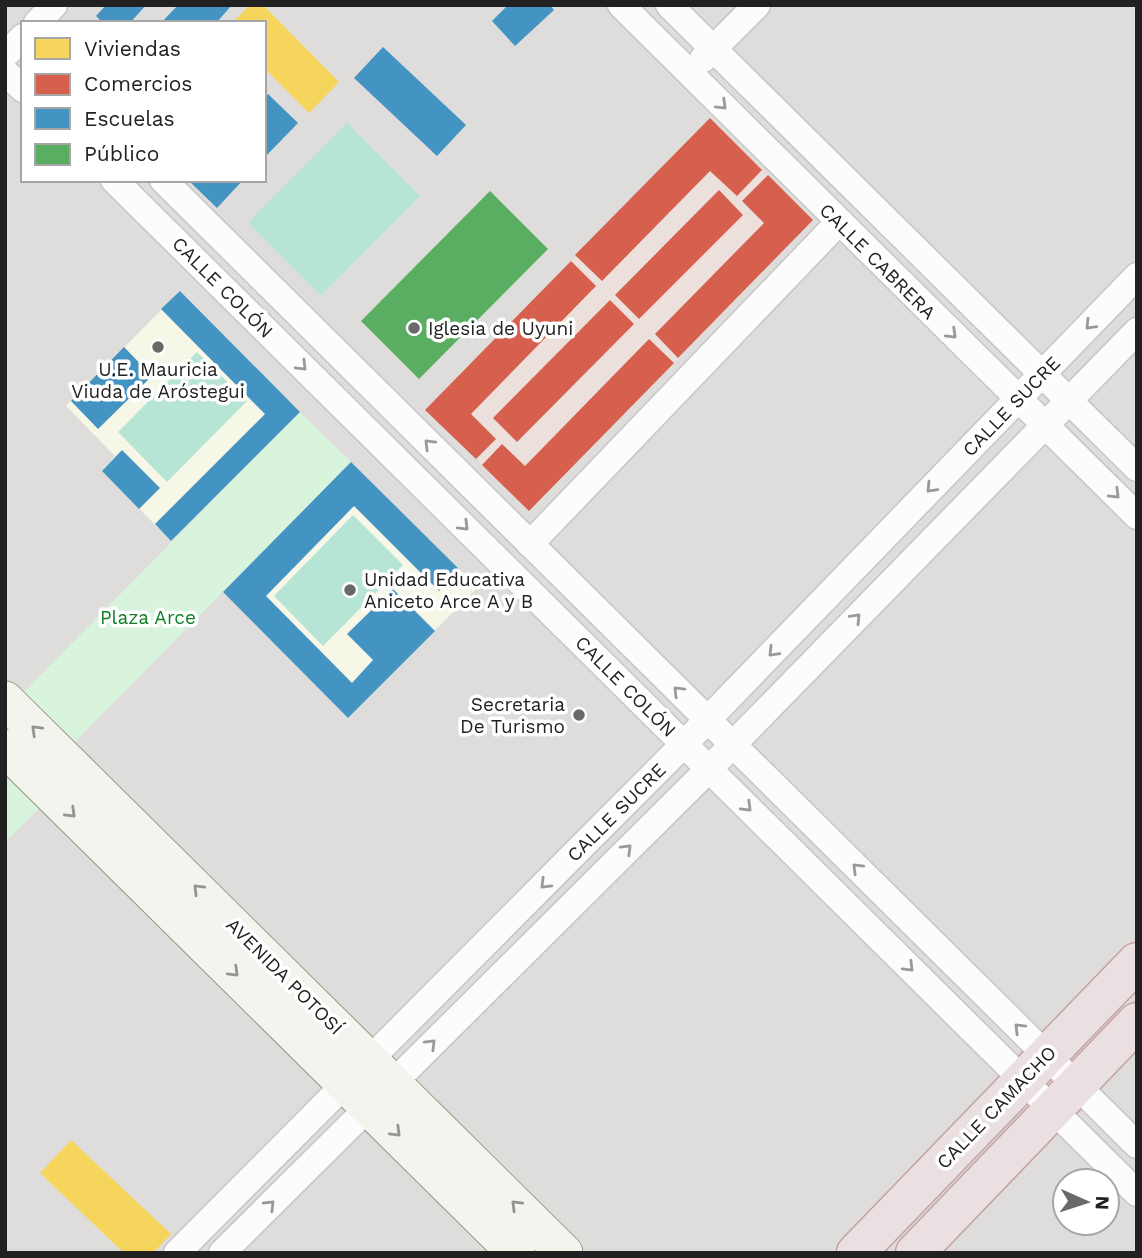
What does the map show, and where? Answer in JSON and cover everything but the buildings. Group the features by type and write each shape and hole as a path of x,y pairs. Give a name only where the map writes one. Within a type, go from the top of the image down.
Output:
{"highway":[{"name":"CALLE CAMACHO","path":"856,1253 1137,962"},
{"path":"915,1253 1137,1022"}],"main road":[{"name":"AVENIDA POTOSÍ","path":"5,700 369,1082 516,1253"},
{"name":"AVENIDA POTOSÍ","path":"5,748 369,1082 565,1253"}],"street":[{"path":"36,21 54,5"},
{"name":"CALLE CABRERA","path":"621,5 838,223 1137,516"},
{"path":"644,29 668,5"},
{"name":"CALLE CABRERA","path":"668,5 1137,468"},
{"path":"688,72 758,5"},
{"path":"5,72 21,87"},
{"name":"CALLE COLÓN","path":"116,182 709,769 1034,1067"},
{"name":"CALLE COLÓN","path":"165,182 732,745 1064,1097 1137,1193"},
{"path":"530,544 838,223"},
{"name":"CALLE SUCRE","path":"222,1253 369,1082 684,744 1137,276"},
{"name":"CALLE SUCRE","path":"177,1253 369,1082 709,769 1137,331"},
{"name":"CALLE COLÓN","path":"1064,1097 1137,1145"}],"shaded area":[{"path":"5,5 1137,5 1137,1253 5,1253"},
{"path":"710,118 813,220 529,511 426,410"},
{"path":"180,291 300,412 171,541 102,471 115,456 66,406"},
{"name":"Unidad Educativa Aniceto Arce A y B","path":"351,462 477,588 348,718 223,592"}],"green space":[{"path":"347,123 420,196 321,296 248,223"},
{"path":"197,352 247,401 167,482 118,432"},
{"name":"Plaza Arce","path":"300,412 351,462 62,755 10,706"},
{"path":"353,515 403,565 323,646 274,596"},
{"path":"5,747 40,808 5,842"}],"place":[{"name":"Iglesia de Uyuni","path":"414,328"},
{"name":"U.E. Mauricia Viuda de Aróstegui","path":"158,347"},
{"name":"Unidad Educativa Aniceto Arce A y B","path":"350,590"},
{"name":"Secretaria De Turismo","path":"579,715"}]}
